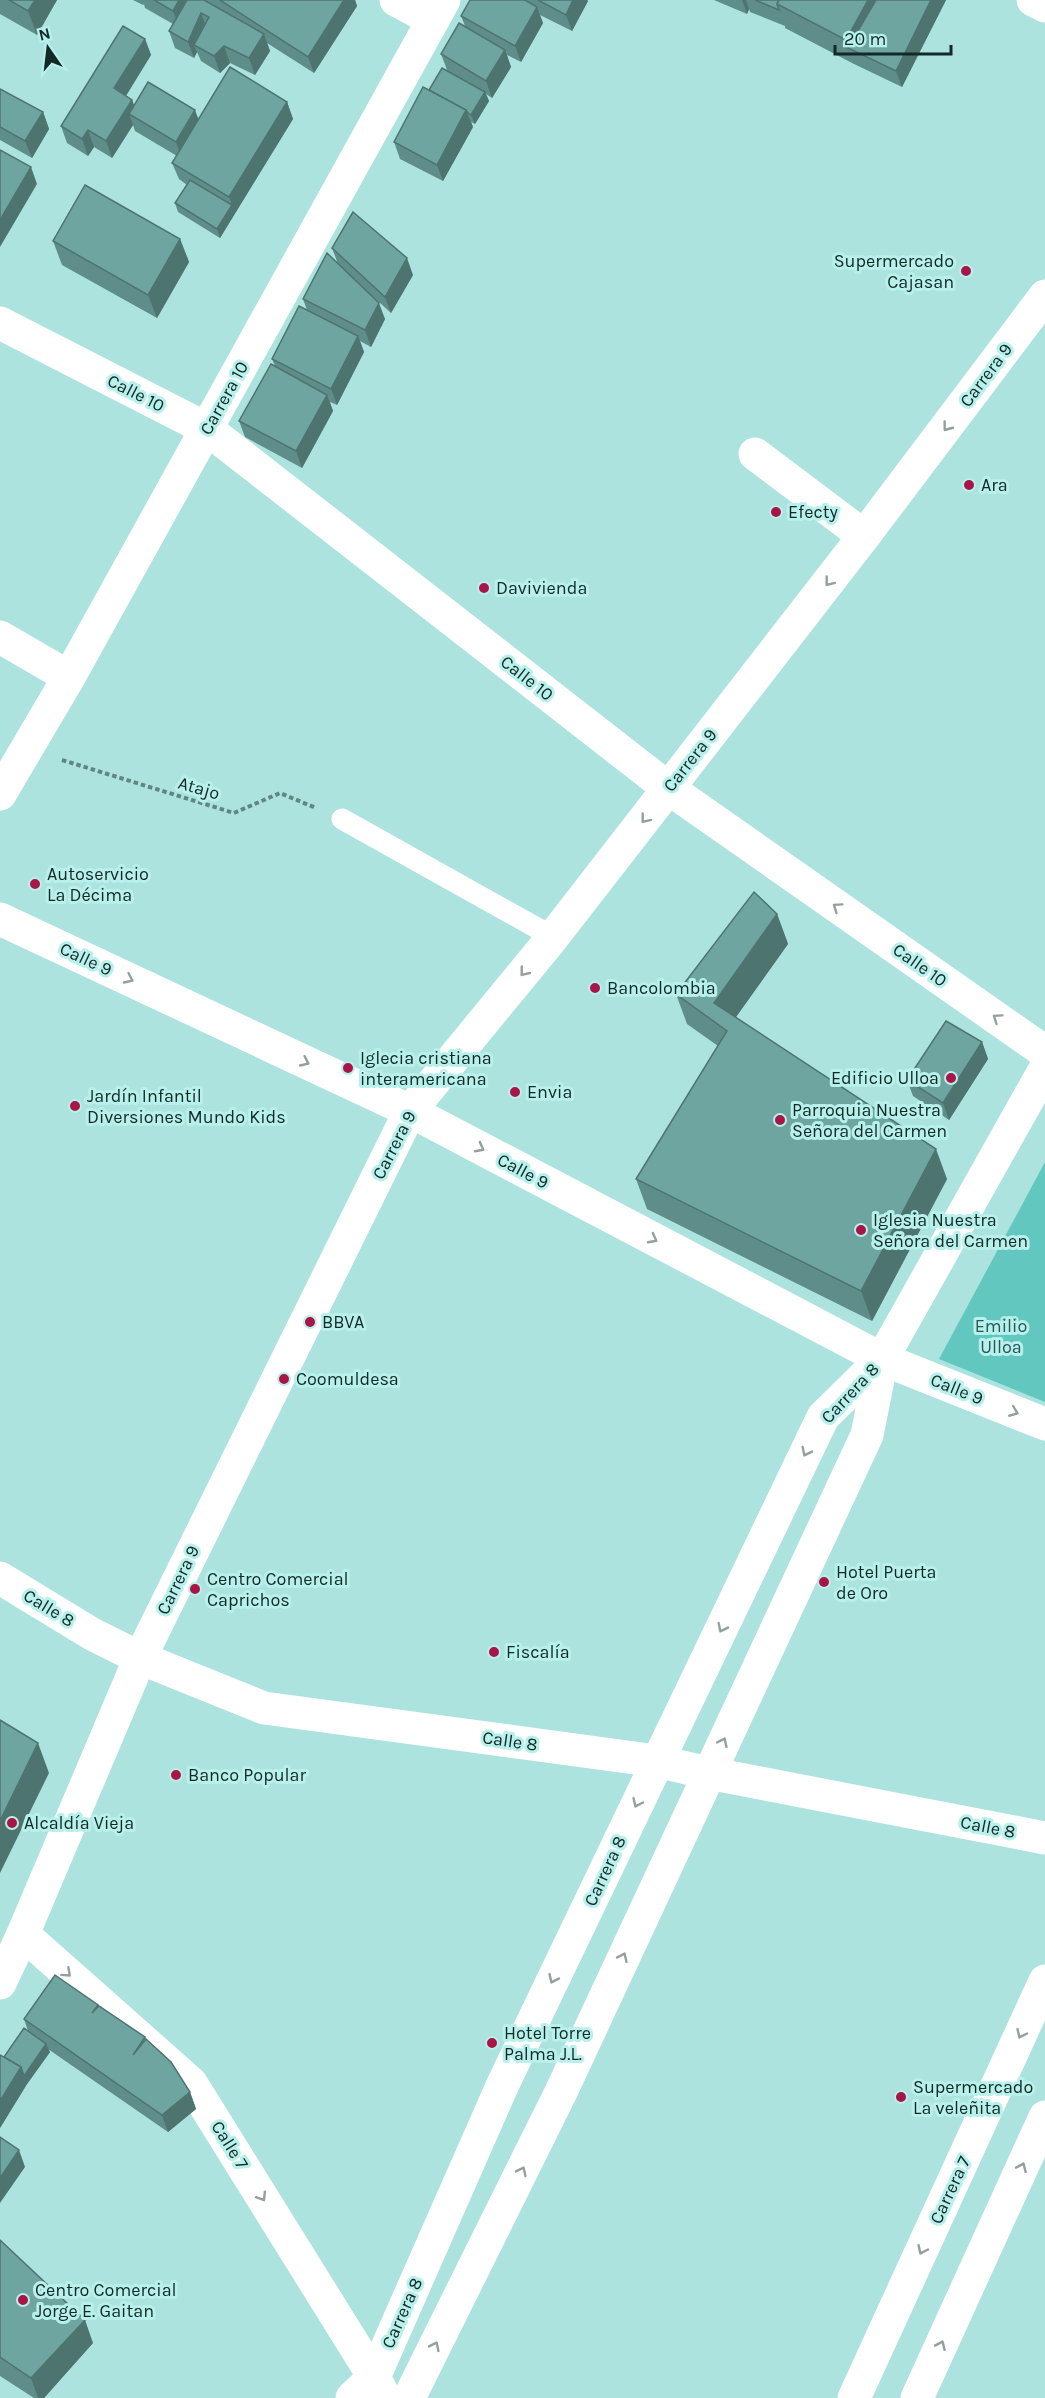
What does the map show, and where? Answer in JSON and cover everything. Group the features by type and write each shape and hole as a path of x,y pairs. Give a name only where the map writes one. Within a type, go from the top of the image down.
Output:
{"main road":[{"path":"396,0 438,10"},
{"path":"1033,0 1045,6"},
{"name":"Carrera 10","path":"0,794 69,677 438,10"},
{"name":"Carrera 9","path":"0,1983 140,1658 410,1111 553,937 864,536 1045,296"},
{"name":"Calle 10","path":"0,323 207,429 668,788 1045,1052"},
{"path":"755,454 864,536"},
{"path":"0,637 69,677"},
{"name":"Calle 9","path":"0,919 410,1111 882,1359 1045,1424"},
{"name":"Carrera 8","path":"371,2391 503,2085 823,1417 882,1359 1045,1069"},
{"name":"Carrera 8","path":"409,2398 561,2092 867,1435 882,1359"},
{"name":"Calle 8","path":"0,1578 92,1634 140,1658 264,1708 657,1761 708,1773 1045,1838"},
{"name":"Calle 7","path":"23,1934 191,2083 371,2391"},
{"name":"Carrera 7","path":"854,2398 1045,1981"},
{"path":"917,2398 1045,2117"}],"lane":[{"path":"342,819 553,937"}],"path":[{"name":"Atajo","path":"54,758 234,813 280,794 342,819"}],"green space":[{"name":"Emilio Ulloa","path":"1045,1162 1045,1402 939,1359"}],"building":[{"path":"9,0 35,0 28,11"},
{"path":"154,0 179,0 173,11"},
{"path":"187,0 204,0 264,34 249,58 224,46 214,56 194,45 209,17 201,13 188,42 169,31"},
{"path":"220,0 344,0 308,57"},
{"path":"470,0 525,0 537,7 515,46 461,16"},
{"path":"538,0 573,0 566,15"},
{"path":"755,0 779,0 777,4 779,10"},
{"path":"779,0 868,0 846,40 777,4"},
{"path":"876,0 931,0 896,71 848,48"},
{"path":"459,23 505,50 486,81 441,54"},
{"path":"123,26 145,39 114,88 132,100 106,141 88,130 82,139 61,126"},
{"path":"230,67 287,102 229,197 172,163"},
{"path":"442,68 485,92 471,115 429,90"},
{"path":"148,82 195,110 176,142 129,114"},
{"path":"423,87 466,110 437,165 394,142"},
{"path":"0,89 43,112 25,141 0,127"},
{"path":"0,150 31,167 0,220"},
{"path":"190,180 232,205 217,229 175,203"},
{"path":"85,185 180,239 148,295 53,241"},
{"path":"353,212 407,258 385,297 332,248"},
{"path":"327,253 379,303 365,330 303,299"},
{"path":"299,306 358,336 331,389 272,359"},
{"path":"271,364 327,395 296,451 239,421"},
{"name":"Parroquia Nuestra Señora del Carmen","path":"754,892 777,914 714,1003 936,1149 861,1291 636,1179 727,1031 676,994"},
{"path":"946,1021 982,1042 943,1103 907,1080"},
{"path":"0,1720 38,1743 0,1821"},
{"path":"55,1975 98,2005 92,2013 99,2006 145,2037 133,2055 146,2039 171,2062 190,2092 162,2115 24,2019"},
{"path":"24,2028 46,2044 24,2076 21,2067 4,2057"},
{"path":"0,2055 21,2067 0,2101"},
{"path":"0,2137 19,2150 0,2178"},
{"name":"Centro Comercial Jorge E. Gaitan","path":"0,2240 85,2320 31,2378 0,2357"}],"place":[{"name":"Supermercado Cajasan","path":"966,271"},
{"name":"Ara","path":"969,485"},
{"name":"Efecty","path":"776,512"},
{"name":"Davivienda","path":"484,588"},
{"name":"Autoservicio La Décima","path":"35,884"},
{"name":"Bancolombia","path":"595,988"},
{"name":"Iglecia cristiana interamericana","path":"348,1068"},
{"name":"Edificio Ulloa","path":"951,1078"},
{"name":"Envia","path":"515,1092"},
{"name":"Jardín Infantil Diversiones Mundo Kids","path":"75,1106"},
{"name":"Parroquia Nuestra Señora del Carmen","path":"780,1120"},
{"name":"Iglesia Nuestra Señora del Carmen","path":"861,1230"},
{"name":"BBVA","path":"310,1322"},
{"name":"Coomuldesa","path":"284,1379"},
{"name":"Hotel Puerta de Oro","path":"824,1582"},
{"name":"Centro Comercial Caprichos","path":"195,1589"},
{"name":"Fiscalía","path":"494,1652"},
{"name":"Banco Popular","path":"176,1775"},
{"name":"Alcaldía Vieja","path":"12,1823"},
{"name":"Hotel Torre Palma J.L.","path":"492,2043"},
{"name":"Supermercado La veleñita","path":"901,2097"},
{"name":"Centro Comercial Jorge E. Gaitan","path":"23,2300"}]}
